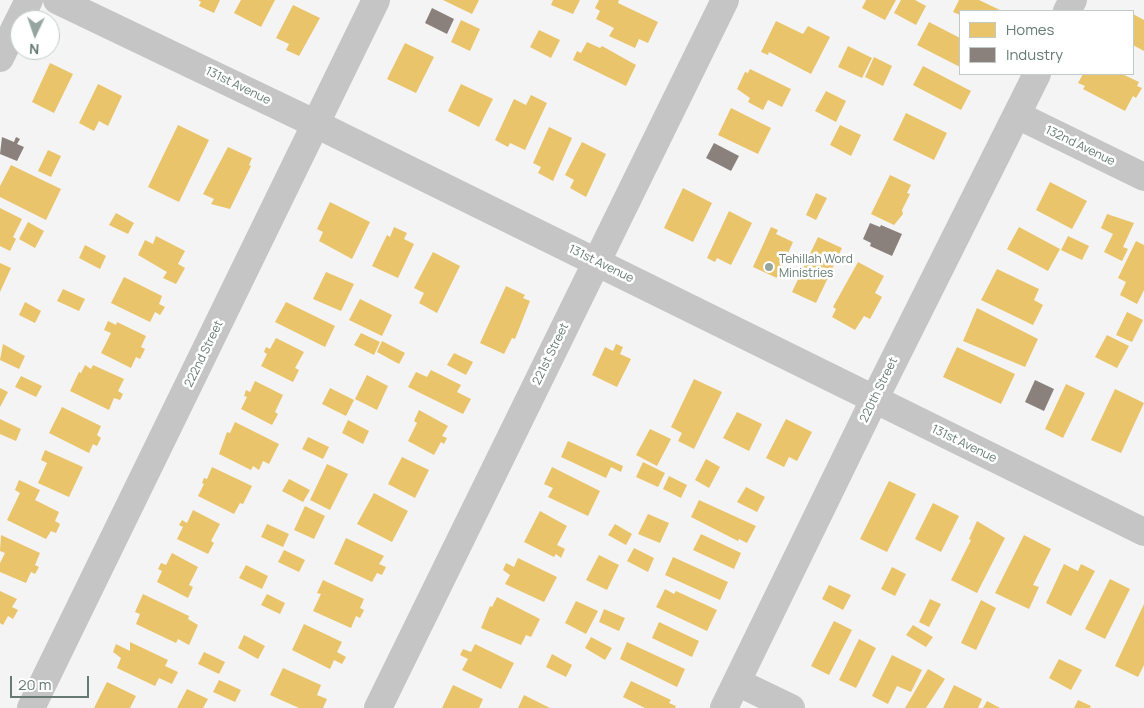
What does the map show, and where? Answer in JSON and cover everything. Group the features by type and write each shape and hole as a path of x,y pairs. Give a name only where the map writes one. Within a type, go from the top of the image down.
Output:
{"street":[{"path":"0,58 29,0"},
{"name":"131st Avenue","path":"57,0 316,124 1144,532"},
{"name":"222nd Street","path":"31,708 376,0"},
{"name":"221st Street","path":"378,708 725,0"},
{"name":"220th Street","path":"724,708 874,400 1036,75"},
{"name":"132nd Avenue","path":"1016,115 1144,177"},
{"path":"737,682 791,708"}],"building: Homes":[{"path":"198,0 220,0 214,13 199,6 201,2"},
{"path":"241,0 275,0 261,27 234,13"},
{"path":"443,0 479,0 472,14"},
{"path":"553,0 580,0 573,14 551,5"},
{"path":"599,0 619,0 618,3 658,22 648,43 639,39 635,48 609,36 614,28 596,19 600,11 595,8"},
{"path":"866,0 896,0 885,20 862,8"},
{"path":"901,0 915,0 926,6 916,25 894,13"},
{"path":"959,0 979,0 1000,10 959,10 959,15 953,12"},
{"path":"293,5 320,18 299,56 286,50 289,44 276,38"},
{"path":"1134,15 1144,20 1144,51 1134,46"},
{"path":"461,20 480,29 470,51 451,42"},
{"path":"776,21 803,34 808,26 830,37 811,74 769,52 768,55 761,52"},
{"path":"929,22 959,37 959,66 917,45"},
{"path":"539,30 560,40 551,58 530,47"},
{"path":"587,42 600,48 602,46 636,65 626,86 573,60 577,51 581,53"},
{"path":"405,43 434,57 416,93 387,79"},
{"path":"848,46 872,58 862,78 838,67"},
{"path":"874,57 892,66 883,86 865,77"},
{"path":"50,63 73,74 54,113 32,102"},
{"path":"923,66 971,91 961,110 913,85"},
{"path":"750,69 791,89 782,107 768,100 763,110 748,102 750,98 737,89 745,72 748,73"},
{"path":"1082,75 1124,75 1139,82 1137,86 1142,88 1136,98 1133,96 1125,111 1083,89 1085,86 1078,83"},
{"path":"98,84 122,96 108,126 99,121 94,131 79,123"},
{"path":"461,84 493,99 479,127 448,111"},
{"path":"826,91 846,101 836,122 815,111"},
{"path":"531,95 547,103 525,150 510,143 508,147 495,140 514,99 526,105"},
{"path":"731,108 771,128 758,154 718,135"},
{"path":"906,113 947,133 934,160 893,140"},
{"path":"178,125 209,140 179,202 148,187"},
{"path":"840,125 861,135 851,156 830,145"},
{"path":"549,127 572,138 553,181 538,173 541,167 533,163"},
{"path":"582,142 606,154 586,197 570,188 574,180 565,175"},
{"path":"228,147 252,158 249,165 251,166 230,209 211,204 214,199 203,194"},
{"path":"48,150 61,156 51,177 38,171"},
{"path":"11,165 61,189 46,220 0,197 0,186"},
{"path":"890,175 911,185 907,193 910,194 902,210 903,214 894,225 871,214"},
{"path":"1050,182 1087,201 1072,229 1036,210"},
{"path":"683,188 712,203 693,242 664,228"},
{"path":"816,193 827,198 816,220 806,215"},
{"path":"330,202 370,222 352,259 319,241 323,232 317,229"},
{"path":"0,208 22,219 13,237 16,239 10,251 0,246"},
{"path":"729,211 752,223 731,265 717,258 715,262 707,258"},
{"path":"116,213 134,223 128,234 109,225"},
{"path":"1107,214 1134,223 1123,247 1128,249 1122,261 1104,252 1113,234 1101,228"},
{"path":"28,222 44,231 35,248 19,239"},
{"path":"394,227 407,233 404,239 414,244 398,278 372,266 387,235 390,237"},
{"path":"771,227 778,230 776,234 793,242 777,278 753,267"},
{"path":"1019,227 1060,249 1048,271 1007,249"},
{"path":"156,236 185,251 178,264 185,268 176,284 163,278 167,272 138,255 145,240 153,244"},
{"path":"1068,236 1089,246 1082,260 1061,250"},
{"path":"818,237 842,248 816,303 792,292"},
{"path":"1136,241 1144,245 1144,290 1137,304 1120,295 1126,282 1118,278"},
{"path":"85,245 106,256 100,269 79,258"},
{"path":"433,252 460,266 437,313 419,303 424,293 414,288"},
{"path":"858,262 884,276 875,293 882,297 870,319 864,316 855,330 832,317 836,309 833,307"},
{"path":"0,263 11,268 0,292"},
{"path":"997,269 1039,289 1034,300 1043,305 1033,325 981,300"},
{"path":"326,272 354,284 341,311 313,299"},
{"path":"124,277 162,296 159,304 165,307 160,315 155,312 150,322 111,303"},
{"path":"506,286 525,295 523,298 530,301 515,339 512,338 504,354 480,343"},
{"path":"63,289 85,299 79,311 57,301"},
{"path":"360,299 392,315 382,336 349,320"},
{"path":"25,302 41,311 35,323 19,315"},
{"path":"286,302 335,326 325,347 275,322"},
{"path":"977,308 1038,339 1025,367 963,341"},
{"path":"1127,312 1143,320 1132,342 1116,335"},
{"path":"108,321 116,325 117,322 146,336 141,347 145,349 140,359 136,357 131,368 101,353 111,333 104,330"},
{"path":"361,333 380,342 374,355 354,345"},
{"path":"1107,335 1129,346 1117,368 1095,357"},
{"path":"276,338 304,352 295,368 299,370 293,382 261,366 267,354 264,352 266,347 270,349"},
{"path":"382,341 405,353 399,364 377,352"},
{"path":"3,344 25,356 19,369 0,360"},
{"path":"616,344 623,347 620,354 631,359 617,387 592,375 605,347 613,351"},
{"path":"957,347 1015,374 1001,404 943,377"},
{"path":"454,353 473,362 466,375 447,365"},
{"path":"85,365 91,369 93,365 124,379 118,391 123,394 120,400 114,398 109,410 70,391 79,372 81,373"},
{"path":"431,370 461,385 457,392 471,399 463,414 408,387 416,372 427,377"},
{"path":"367,375 388,386 377,410 355,399"},
{"path":"21,376 42,386 36,397 15,387"},
{"path":"694,379 722,392 694,449 678,441 682,433 671,427"},
{"path":"255,381 283,395 275,412 278,414 272,425 241,409 247,397 244,396 246,390 250,392"},
{"path":"1066,384 1085,393 1063,438 1045,429"},
{"path":"0,388 8,392 0,407"},
{"path":"330,388 354,400 346,416 322,404"},
{"path":"1115,389 1144,403 1121,453 1091,440"},
{"path":"62,407 101,426 97,435 101,438 97,446 93,444 89,453 49,433"},
{"path":"419,410 448,426 442,436 447,438 444,444 441,442 434,455 408,441 417,423 414,421"},
{"path":"737,412 762,424 749,451 723,438"},
{"path":"0,419 21,429 16,441 0,434"},
{"path":"786,419 812,432 797,461 789,457 784,467 766,458"},
{"path":"348,420 369,431 363,444 342,433"},
{"path":"235,422 279,444 269,464 263,461 259,470 253,466 251,470 219,454 227,432 230,433"},
{"path":"650,429 671,439 657,466 636,455"},
{"path":"308,437 329,447 323,459 302,449"},
{"path":"568,441 623,466 621,472 611,467 606,478 561,457"},
{"path":"45,450 83,467 69,497 38,483 47,463 41,460"},
{"path":"402,457 429,470 415,498 388,484"},
{"path":"706,459 720,467 709,488 695,480"},
{"path":"643,462 665,473 658,487 636,477"},
{"path":"327,464 348,474 330,510 310,500"},
{"path":"212,467 252,486 243,504 240,503 234,514 198,496 204,484 202,483 204,478 207,479"},
{"path":"552,467 600,491 588,516 548,497 553,488 544,484"},
{"path":"669,476 687,485 681,498 663,489"},
{"path":"289,479 310,490 303,502 282,491"},
{"path":"19,480 40,490 35,500 59,512 55,521 60,524 56,533 51,531 46,539 7,520 20,493 15,490"},
{"path":"889,481 916,494 887,552 860,539"},
{"path":"746,487 765,497 757,512 737,502"},
{"path":"374,493 408,511 392,542 357,524"},
{"path":"699,500 756,526 747,543 739,539 738,541 691,517"},
{"path":"933,503 959,516 941,552 915,539"},
{"path":"305,506 325,516 314,539 294,530"},
{"path":"193,510 220,524 211,541 214,543 208,554 177,539 183,527 179,525 182,520 187,523"},
{"path":"540,511 567,526 557,545 565,549 561,558 556,554 554,557 524,542"},
{"path":"648,514 669,523 660,543 638,534"},
{"path":"977,521 1005,538 977,593 951,580 971,540 969,539"},
{"path":"267,524 289,534 283,547 261,537"},
{"path":"615,524 632,534 626,545 608,535"},
{"path":"701,534 741,553 734,569 693,550"},
{"path":"1,535 40,553 35,565 39,567 35,574 31,572 26,583 0,572 0,563 5,553 0,551"},
{"path":"1024,535 1051,549 1033,585 1039,587 1029,609 995,593"},
{"path":"346,538 384,556 379,564 386,567 382,575 377,573 372,582 334,564"},
{"path":"634,548 654,558 648,572 627,561"},
{"path":"284,550 305,560 299,572 278,562"},
{"path":"172,553 198,567 189,585 193,587 188,598 157,582 162,571 158,569 161,563 166,565"},
{"path":"599,555 619,565 607,590 586,580"},
{"path":"673,557 728,582 720,600 665,575"},
{"path":"518,558 557,577 544,602 505,584 510,575 503,570 506,563 514,567"},
{"path":"1064,564 1078,571 1081,564 1095,571 1071,616 1046,603"},
{"path":"246,565 268,576 262,589 239,578"},
{"path":"892,567 906,574 895,596 881,589"},
{"path":"1110,579 1130,589 1105,639 1085,629"},
{"path":"323,580 364,599 360,608 364,610 360,618 356,616 351,628 313,611 321,594 317,593"},
{"path":"829,585 851,595 843,610 822,599"},
{"path":"665,589 674,594 676,591 717,610 707,631 656,607"},
{"path":"0,591 17,599 12,607 18,610 13,619 8,616 3,625 0,623"},
{"path":"143,594 189,616 188,619 198,625 189,645 178,639 176,643 136,624 140,614 135,612"},
{"path":"267,594 285,603 280,614 261,605"},
{"path":"497,597 540,619 531,637 526,635 521,645 481,628 490,606 492,607"},
{"path":"930,599 941,604 929,627 919,622"},
{"path":"981,600 996,608 976,650 961,643"},
{"path":"576,601 598,611 586,634 565,623"},
{"path":"1144,604 1144,665 1138,677 1115,666"},
{"path":"604,609 625,618 619,631 599,622"},
{"path":"834,621 852,630 829,675 811,666"},
{"path":"659,622 699,641 692,657 652,638"},
{"path":"304,624 342,642 337,652 346,657 342,664 334,660 330,669 292,650"},
{"path":"913,625 933,637 926,647 906,635"},
{"path":"244,635 265,646 258,659 238,648"},
{"path":"591,637 612,648 605,660 585,648"},
{"path":"859,639 876,648 856,688 839,680"},
{"path":"130,642 168,660 165,666 178,672 172,684 159,678 155,686 117,668 121,658 113,652 116,644 130,651"},
{"path":"627,642 685,669 677,687 620,659"},
{"path":"475,644 514,663 501,689 462,670 468,659 460,655 463,649 471,652"},
{"path":"204,652 225,662 219,674 198,664"},
{"path":"552,654 572,665 566,677 546,667"},
{"path":"892,655 922,670 911,692 897,686 888,704 872,696"},
{"path":"1059,659 1082,670 1071,690 1049,678"},
{"path":"283,668 321,685 317,695 327,699 323,708 299,708 270,695"},
{"path":"928,669 945,679 926,708 905,708"},
{"path":"219,680 241,690 235,702 213,692"},
{"path":"631,681 671,700 669,703 676,706 675,708 645,708 623,697"},
{"path":"107,682 136,696 130,708 94,708"},
{"path":"453,685 483,699 479,708 442,708"},
{"path":"954,685 982,699 978,708 943,708"},
{"path":"187,689 208,699 203,708 177,708"},
{"path":"524,695 550,708 518,708"},
{"path":"1078,700 1091,706 1090,708 1074,708"},
{"path":"987,701 1000,708 983,708"}],"building: Industry":[{"path":"432,8 454,19 447,34 425,23"},
{"path":"2,137 14,142 16,137 20,139 17,144 24,147 17,161 0,154"},
{"path":"714,143 739,156 731,171 706,158"},
{"path":"870,223 880,227 881,225 902,234 892,256 870,246 871,243 863,239"},
{"path":"1035,380 1054,389 1044,411 1025,402"}],"place":[{"name":"Tehillah Word Ministries","path":"769,267"}]}
